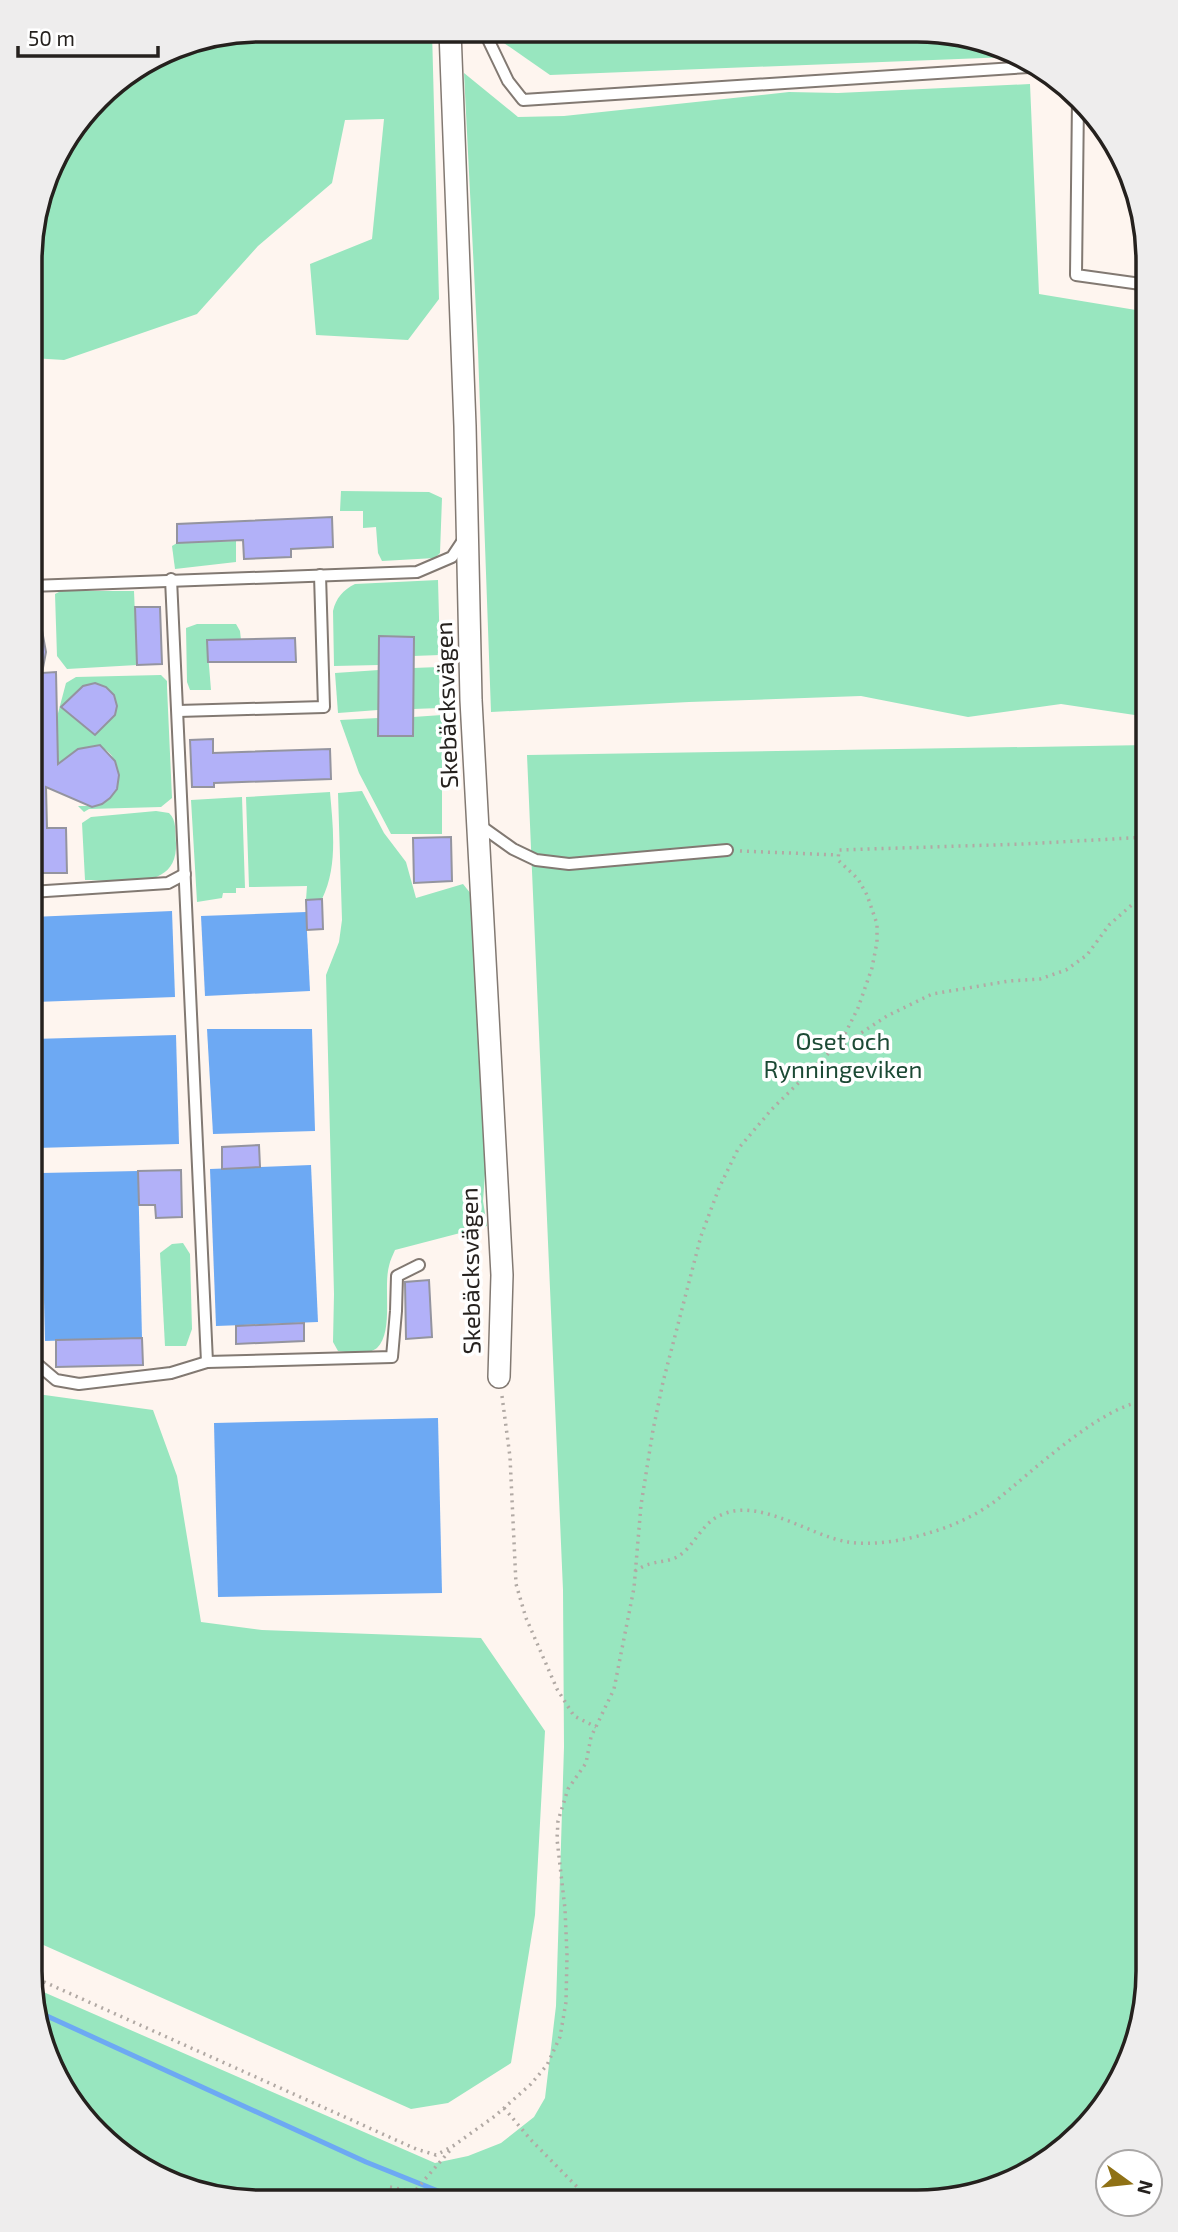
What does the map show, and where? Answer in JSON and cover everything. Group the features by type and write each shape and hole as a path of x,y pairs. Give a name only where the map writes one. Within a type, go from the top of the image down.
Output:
{"street":[{"name":"Skebäcksvägen","path":"450,42 468,534 471,700 492,1130 502,1275 499,1377"}],"lane":[{"path":"489,42 508,80 523,100 1019,68"},
{"path":"1078,113 1076,275 1136,283"},
{"path":"42,585 417,572 452,556 468,534"},
{"path":"177,711 324,707 320,575"},
{"path":"171,579 207,1362"},
{"path":"478,824 513,849 537,860 569,864 727,850"},
{"path":"42,891 168,883 185,874"},
{"path":"42,1368 56,1380 79,1384 171,1373 207,1362 392,1357 397,1276 419,1265"}],"path":[{"path":"833,1051 850,1027 866,988 877,942 877,924 867,895 858,879 838,860 839,850 1136,838"},
{"path":"727,850 838,855"},
{"path":"42,1981 416,2149 436,2155 453,2146 504,2108 540,2074 559,2037 566,2002 565,1909 556,1839 558,1821 568,1789 586,1763 591,1737 614,1689 626,1634 641,1504 663,1382 701,1236 719,1188 738,1149 772,1108 833,1051 887,1016 932,994 985,984 1040,979 1066,970 1087,955 1109,925 1136,901"},
{"path":"499,1377 510,1457 516,1584 531,1630 557,1689 574,1716 596,1727"},
{"path":"635,1571 650,1563 672,1560 684,1552 711,1520 727,1512 744,1510 774,1515 809,1530 849,1542 890,1542 931,1533 962,1521 993,1503 1044,1458 1108,1416 1136,1403"},
{"path":"504,2108 580,2190"},
{"path":"416,2190 453,2146"},
{"path":"390,2187 404,2190"}],"green space":[{"path":"432,42 439,299 408,340 316,335 310,264 372,239 384,119 345,120 332,183 258,246 197,314 64,360 42,359 42,261 46,218 54,190 71,151 96,117 117,96 151,71 164,65 204,49 232,44"},
{"path":"502,42 932,42 960,46 996,57 550,75"},
{"path":"464,73 518,117 564,116 789,92 838,93 1030,84 1039,294 1136,310 1136,715 1061,704 968,717 861,696 491,712 478,351"},
{"path":"341,491 429,492 442,498 440,553 435,558 382,561 378,553 376,527 363,528 363,511 340,511"},
{"path":"236,541 236,562 175,569 172,546 177,543"},
{"path":"438,580 440,655 413,656 413,637 380,636 379,665 334,666 333,611 338,598 347,589 355,584"},
{"path":"61,591 134,591 137,665 67,669 57,656 55,594"},
{"path":"197,624 236,624 240,631 241,640 207,641 211,690 190,690 187,682 186,628"},
{"path":"439,667 440,708 413,709 413,668"},
{"path":"379,670 378,710 338,713 335,673"},
{"path":"161,675 167,681 172,798 161,807 89,809 84,812 78,806 99,804 113,793 116,766 111,754 104,749 89,747 74,753 62,766 58,766 57,717 66,683 76,677"},
{"path":"442,715 442,834 391,834 359,773 340,720 378,718 378,736 412,736 413,717"},
{"name":"Oset och Rynningeviken","path":"1136,745 1136,1986 1129,2028 1119,2055 1107,2081 1091,2104 1061,2136 1039,2153 988,2178 932,2190 232,2188 204,2183 177,2173 151,2161 117,2136 79,2093 54,2042 43,1992 435,2163 468,2156 501,2143 534,2117 545,2098 556,2006 564,1747 563,1590 527,755"},
{"path":"362,791 384,833 406,862 416,898 463,884 471,894 493,1064 483,1201 487,1226 395,1250 387,1275 387,1321 382,1341 373,1350 358,1353 338,1351 333,1342 326,975 339,942 342,920 338,793"},
{"path":"330,792 332,860 322,899 306,900 307,886 249,887 246,797"},
{"path":"242,797 245,888 236,888 236,893 223,893 222,898 197,902 191,800"},
{"path":"156,811 169,813 174,823 174,859 167,870 157,877 144,880 85,880 82,823 91,817"},
{"path":"183,1243 190,1254 192,1329 186,1346 165,1346 160,1253 172,1244"},
{"path":"42,1395 153,1410 177,1476 201,1622 262,1630 481,1638 545,1731 535,1915 511,2063 448,2103 411,2109 42,1944"}],"water":[{"path":"172,911 175,997 42,1002 42,917"},
{"path":"306,912 310,991 205,996 201,916"},
{"path":"207,1029 312,1029 315,1131 213,1134"},
{"path":"176,1035 179,1144 42,1148 42,1039"},
{"path":"311,1165 318,1322 216,1326 210,1169"},
{"path":"138,1171 142,1338 45,1341 42,1173"},
{"path":"438,1418 442,1593 218,1597 214,1423"}],"building":[{"path":"332,517 333,547 291,549 291,557 244,559 243,540 177,543 177,524"},
{"path":"135,607 160,607 162,664 137,665"},
{"path":"42,630 46,652 42,673"},
{"path":"379,636 414,637 413,736 378,736"},
{"path":"295,638 296,662 208,662 207,640"},
{"path":"56,672 58,764 78,749 100,745 115,761 119,775 117,789 110,798 92,807 46,787 47,828 66,828 67,873 42,873 42,673"},
{"path":"95,683 106,687 114,695 117,706 115,715 95,735 61,707 83,686"},
{"path":"213,739 213,753 330,749 331,779 214,783 214,787 192,787 190,740"},
{"path":"451,837 452,881 414,883 413,838"},
{"path":"322,899 323,929 307,930 306,900"},
{"path":"259,1145 260,1167 222,1169 222,1147"},
{"path":"181,1170 182,1217 156,1218 155,1205 139,1205 138,1171"},
{"path":"429,1280 432,1337 406,1339 405,1282"},
{"path":"304,1323 304,1341 236,1344 236,1326"},
{"path":"142,1338 143,1365 56,1367 56,1340"}],"waterway":[{"path":"47,2016 366,2162 436,2190"}]}
